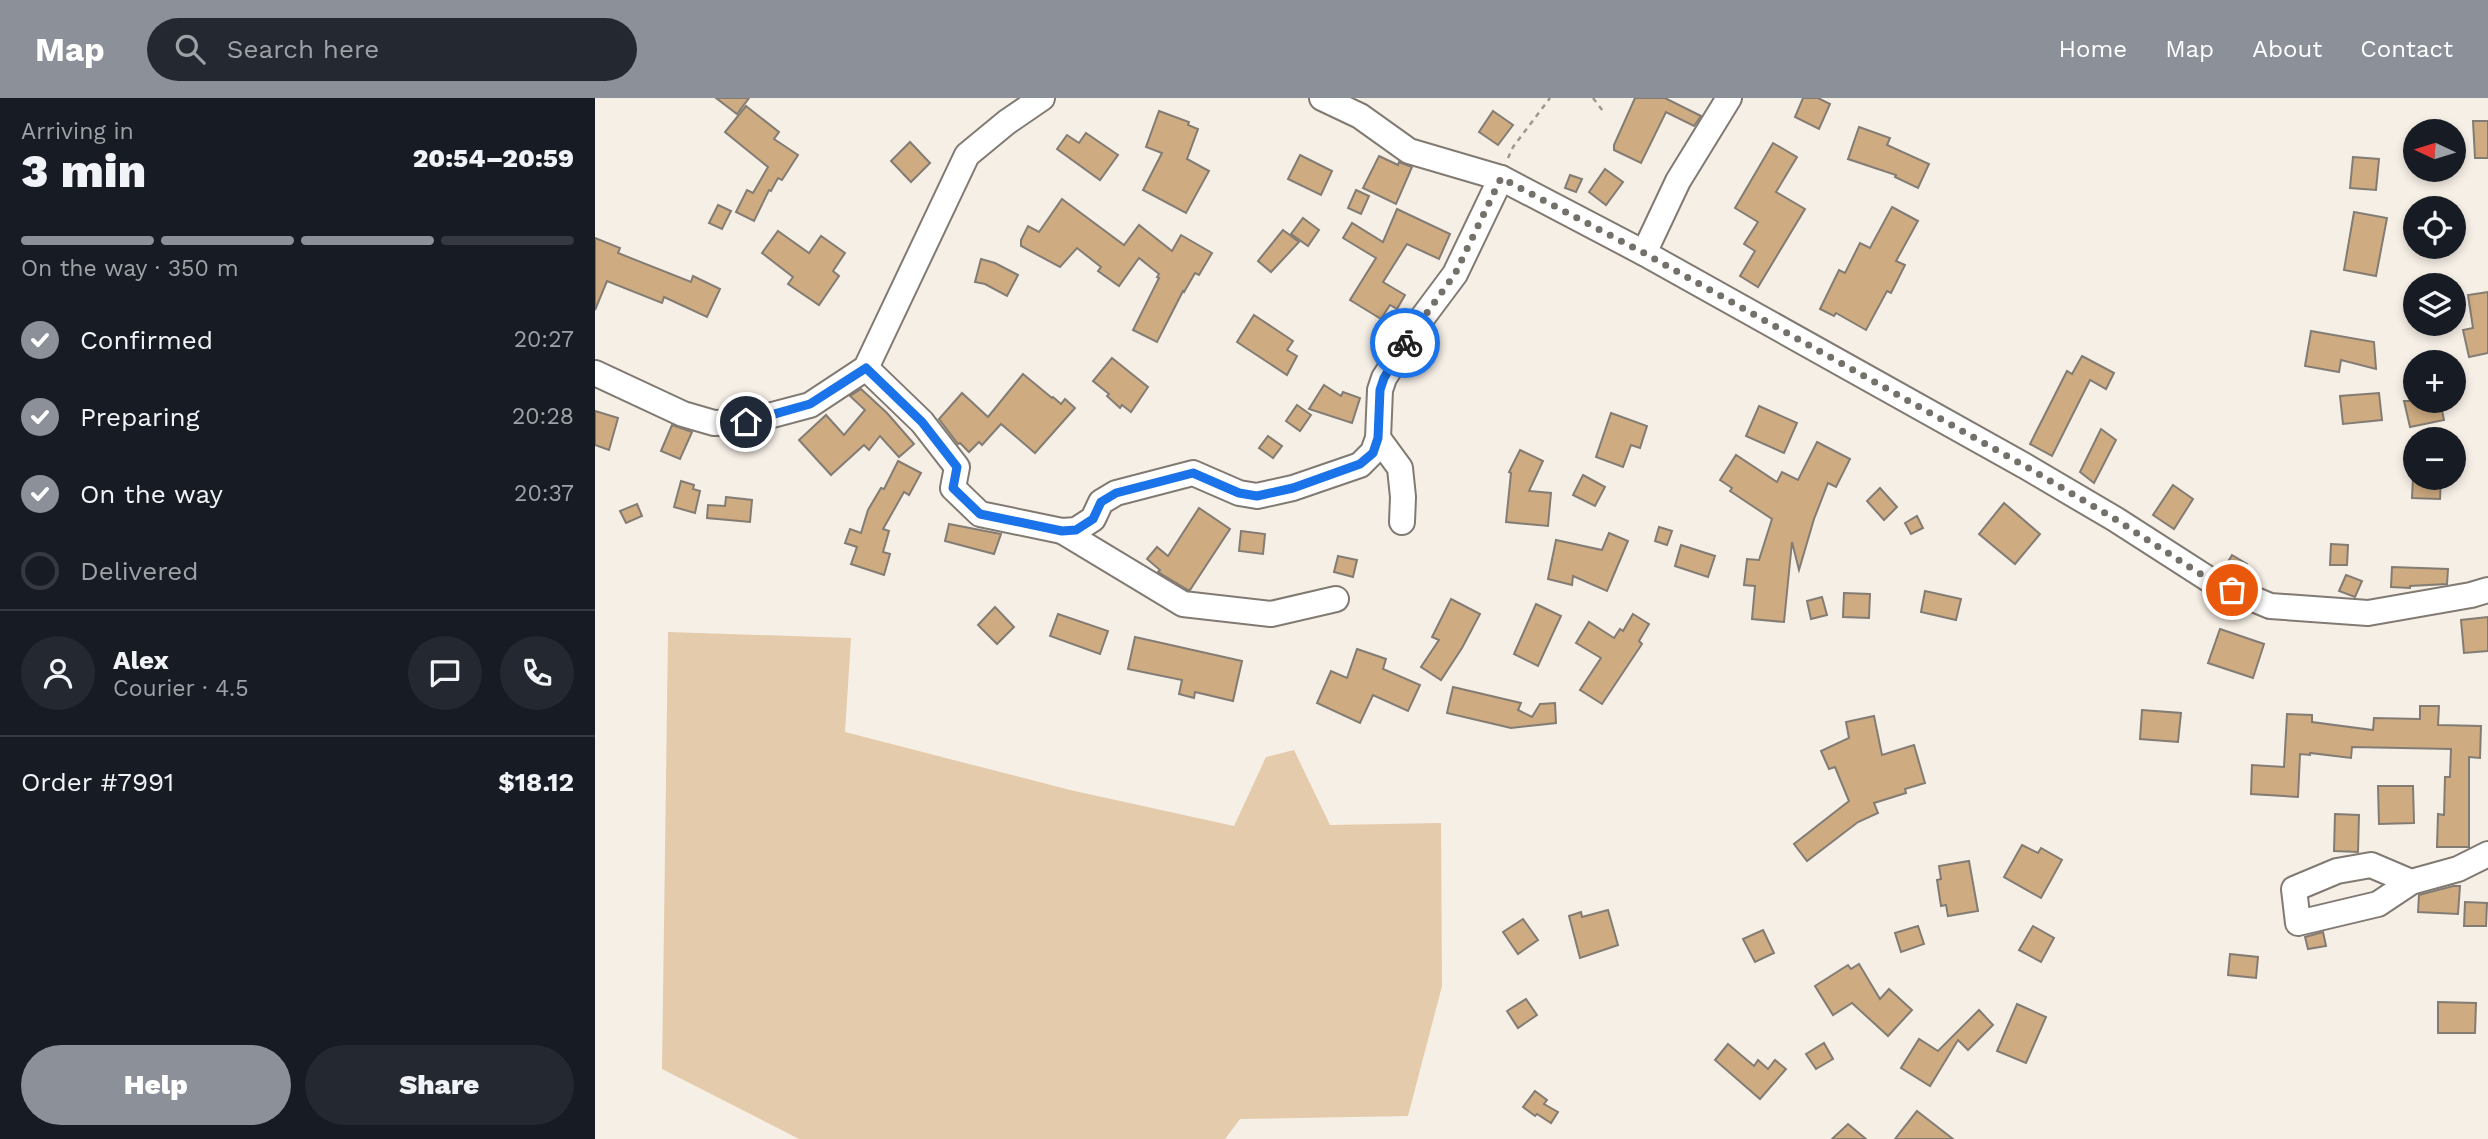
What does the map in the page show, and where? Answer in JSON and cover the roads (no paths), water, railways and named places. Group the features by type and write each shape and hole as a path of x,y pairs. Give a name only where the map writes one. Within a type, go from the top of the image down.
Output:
{"street":[{"path":"595,373 683,414 713,423 746,422 810,404 866,368 967,155 1042,98"},
{"path":"1322,98 1360,116 1409,151 1501,178 1644,253 2025,466 2115,519 2213,582 2270,606 2368,612 2488,590"},
{"path":"1644,253 1678,181 1729,98"},
{"path":"866,368 922,422 957,467 953,488 980,514 1062,531 1076,530 1093,519 1101,502 1116,493 1193,473 1239,493 1257,496 1286,491 1360,464 1373,453 1378,438 1380,390 1384,378 1408,337 1455,274 1501,178"},
{"path":"1378,438 1400,468 1402,522"},
{"path":"1062,531 1183,604 1271,614 1336,599"},
{"path":"2411,882 2458,869 2488,854"}]}
